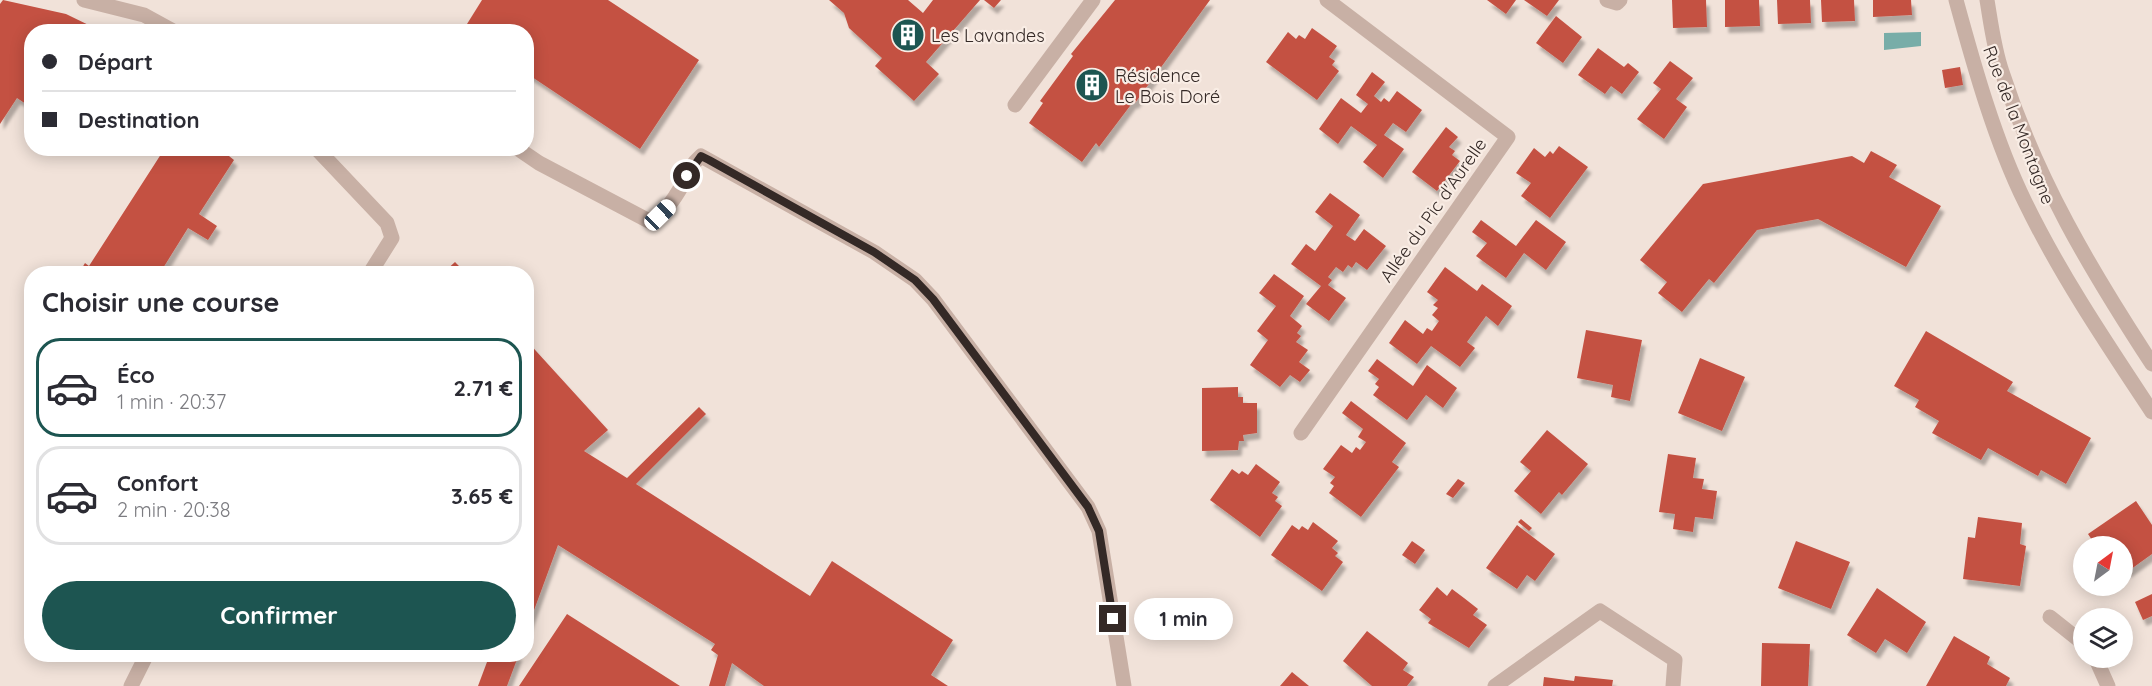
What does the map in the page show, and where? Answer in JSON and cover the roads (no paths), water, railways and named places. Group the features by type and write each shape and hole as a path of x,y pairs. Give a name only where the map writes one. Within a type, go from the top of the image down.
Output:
{"street":[{"path":"84,0 144,15 160,24"},
{"path":"1015,105 1093,0"},
{"name":"Allée du Pic d'Aurelle","path":"1301,433 1508,137 1327,0"},
{"path":"1608,0 1617,3 1620,0"},
{"name":"Rue de la Montagne","path":"1956,0 1978,80 2024,200 2071,289 2152,412"},
{"name":"Rue de la Montagne","path":"1987,0 2001,70 2046,187 2094,275 2152,364"},
{"path":"324,156 387,223 392,237 374,266"},
{"path":"529,156 649,220 660,215 670,206 695,162 701,156 874,252 915,280 933,299 1088,507 1099,531 1124,686"},
{"path":"1495,686 1600,611 1676,660 1673,686"},
{"path":"2050,617 2073,635"},
{"path":"131,686 143,662"},
{"path":"2100,668 2108,686"}],"water":[{"path":"1921,32 1921,46 1884,50 1884,33"}],"place":[{"name":"Les Lavandes","path":"908,35"},
{"name":"Résidence Le Bois Doré","path":"1092,85"}]}
